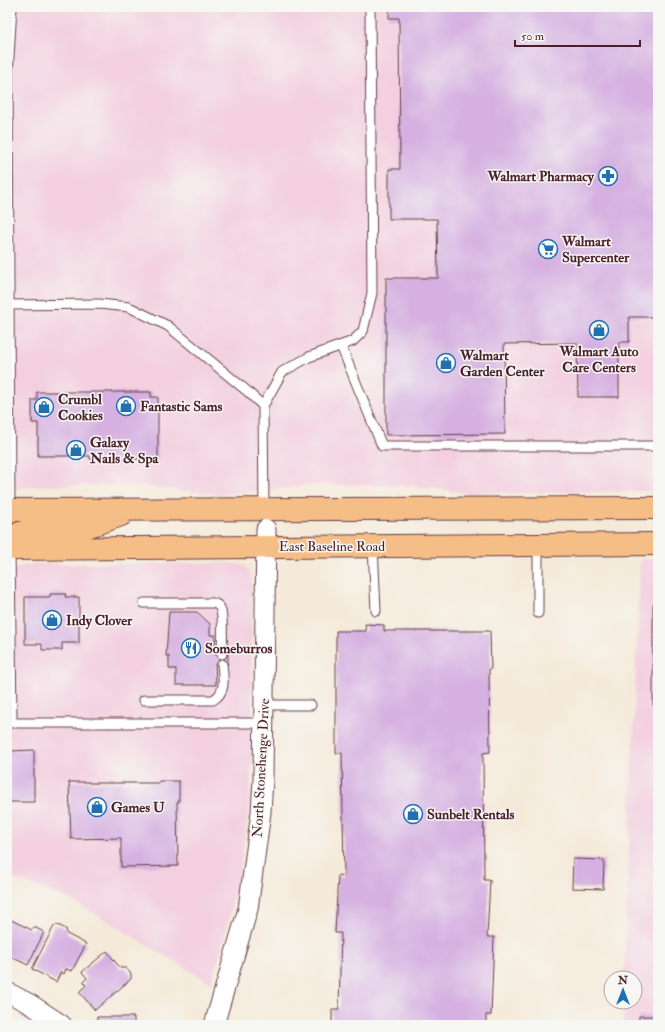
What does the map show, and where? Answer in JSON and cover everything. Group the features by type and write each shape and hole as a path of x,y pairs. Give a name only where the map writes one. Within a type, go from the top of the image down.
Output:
{"main road":[{"name":"East Baseline Road","path":"9,549 265,525 658,508"},
{"name":"East Baseline Road","path":"8,514 139,510 265,525 374,546 658,544"},
{"path":"9,549 13,541 20,533 28,531 75,531 139,510"}],"street":[{"name":"North Stonehenge Drive","path":"214,1025 248,909 261,812 264,714 265,525"},
{"path":"7,992 30,1004 62,1025"}],"lane":[{"path":"8,514 8,73 12,7"},
{"path":"265,525 263,406 282,372 309,357 353,341 362,331 372,293 370,7"},
{"path":"8,305 99,304 129,307 168,326 247,390 263,406"},
{"path":"341,346 382,446 658,446"},
{"path":"538,545 538,613"},
{"path":"374,546 376,612"},
{"path":"9,549 10,723 264,714 310,705"},
{"path":"144,603 216,604 219,606 222,613 222,654"},
{"path":"144,700 213,700 218,697 223,689 222,664"}],"shaded area":[{"path":"7,7 658,7 658,491 468,493 400,485 310,485 221,495 132,485 35,486 7,490"},
{"path":"640,559 658,560 658,1025 623,1025 624,1010 643,1010 643,970 624,970"},
{"path":"231,563 244,565 252,578 252,753 250,804 241,865 222,947 211,983 70,899 7,876 7,570 34,564"}],"building":[{"name":"Walmart Supercenter","path":"389,7 658,7 658,317 629,317 629,342 619,342 619,397 578,397 577,343 504,344 505,434 386,435 386,278 438,278 437,219 389,219 389,169 400,169 399,18 389,18"},
{"path":"37,392 151,392 151,397 158,397 158,459 90,459 90,456 38,456 38,423 32,423 32,400 37,400"},
{"name":"Indy Clover","path":"50,594 66,594 65,597 79,597 79,643 62,643 62,650 42,650 42,644 25,644 25,597 50,597"},
{"path":"653,604 658,604 658,705 653,705"},
{"name":"Someburros","path":"169,612 197,612 210,624 210,635 215,635 215,655 228,654 228,664 215,664 216,685 176,685 176,669 169,669 169,656 166,656"},
{"name":"Sunbelt Rentals","path":"365,624 384,625 384,631 490,631 490,752 483,753 484,880 490,880 487,937 494,937 491,1015 486,1015 486,1025 332,1025 332,1009 339,1009 341,933 335,933 338,875 344,876 342,753 336,753 336,631 366,631"},
{"path":"7,749 10,749 10,751 34,750 34,802 7,802"},
{"path":"159,781 179,781 179,802 177,802 178,866 121,867 121,838 71,839 69,782 159,783"},
{"path":"573,859 604,860 603,889 572,888"},
{"path":"9,919 32,930 34,927 44,932 28,965 7,955 7,923"},
{"path":"58,925 66,929 67,934 86,944 72,971 66,969 64,974 61,972 56,982 32,969 54,926"},
{"path":"107,951 120,968 126,968 131,974 131,979 95,1010 79,992 86,985 83,982 87,978 82,972"},
{"path":"639,1016 658,1016 658,1025 639,1025"},
{"path":"97,1017 134,1017 134,1025 97,1025"}],"place":[{"name":"Walmart Pharmacy","path":"608,176"},
{"name":"Walmart Supercenter","path":"548,249"},
{"name":"Walmart Auto Care Centers","path":"599,330"},
{"name":"Walmart Garden Center","path":"446,363"},
{"name":"Fantastic Sams","path":"126,406"},
{"name":"Crumbl Cookies","path":"44,407"},
{"name":"Galaxy Nails & Spa","path":"76,450"},
{"name":"Indy Clover","path":"52,620"},
{"name":"Someburros","path":"191,648"},
{"name":"Games U","path":"97,807"},
{"name":"Sunbelt Rentals","path":"413,814"}]}
